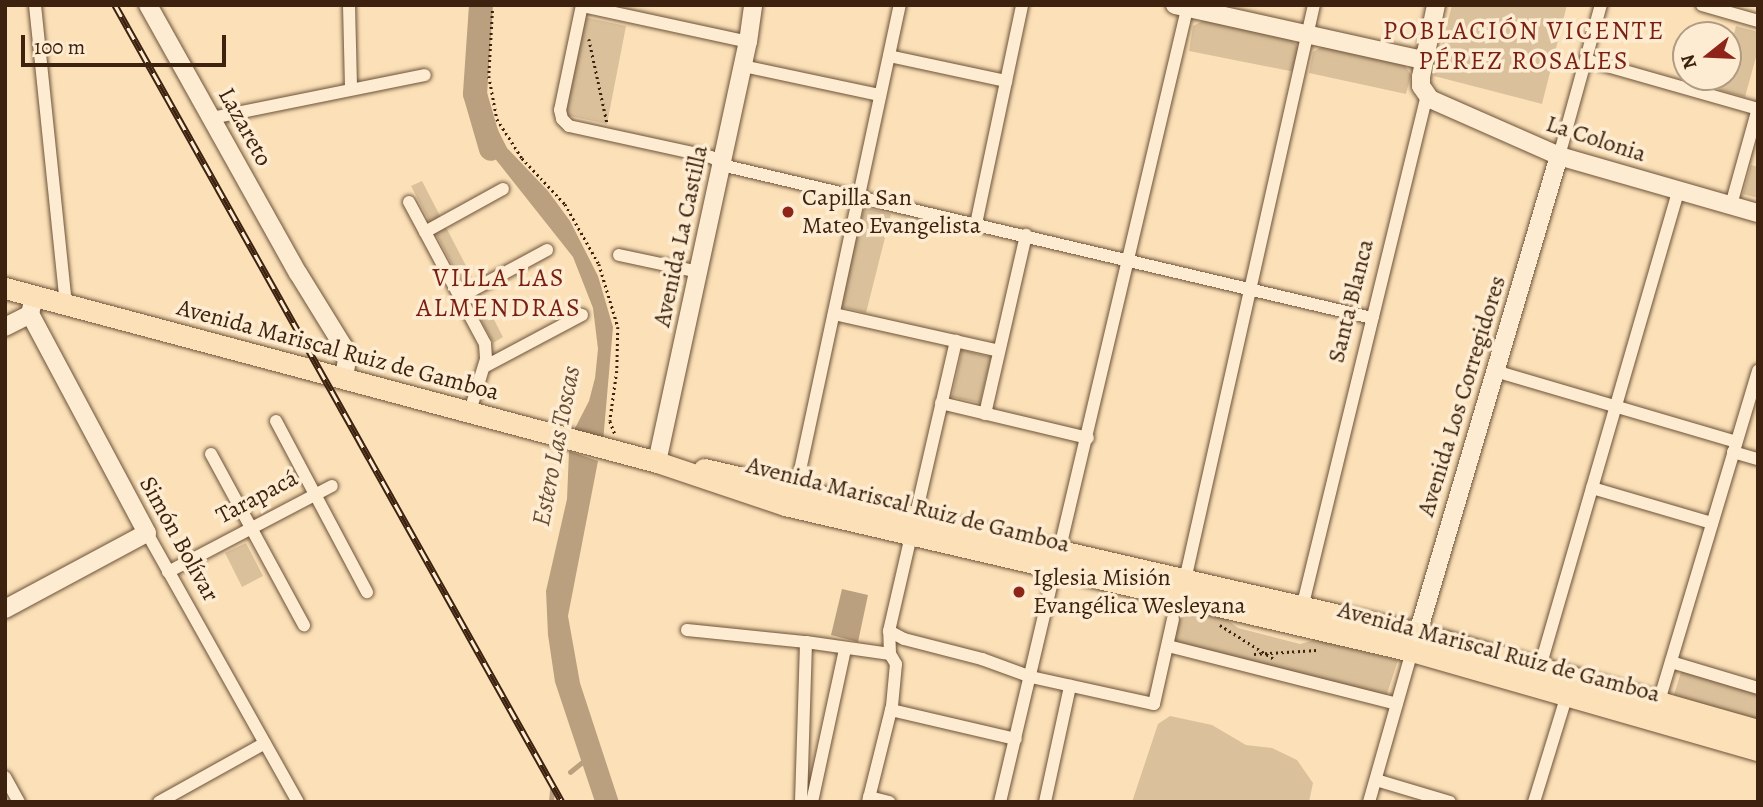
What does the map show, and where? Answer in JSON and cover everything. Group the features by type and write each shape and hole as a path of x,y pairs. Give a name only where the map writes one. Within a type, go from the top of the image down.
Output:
{"main road":[{"name":"Avenida Mariscal Ruiz de Gamboa","path":"5,288 32,305 66,304 344,377 657,462 785,505 913,526"},
{"name":"Avenida Mariscal Ruiz de Gamboa","path":"657,462 726,472 796,489 913,526 1059,561 1415,642 1540,667 1758,730"},
{"name":"Avenida Mariscal Ruiz de Gamboa","path":"1059,561 1185,580 1302,608 1415,642 1567,695 1758,750"}],"street":[{"path":"35,5 66,304"},
{"name":"Lazareto","path":"148,5 298,273 344,377"},
{"path":"349,5 351,88"},
{"path":"748,42 582,5 560,106 562,119 569,126 711,157 730,167 1372,318"},
{"path":"796,489 900,5"},
{"path":"975,224 1022,5"},
{"path":"1185,580 1253,289 1314,5"},
{"name":"Santa Blanca","path":"1302,608 1426,95 1421,77 1436,5"},
{"name":"Avenida Los Corregidores","path":"1369,802 1601,5"},
{"path":"1702,5 1758,22"},
{"path":"1000,802 1130,260 1184,6 1424,60"},
{"name":"Avenida La Castilla","path":"657,462 755,11"},
{"path":"889,56 1006,81"},
{"path":"1586,60 1758,109 1731,205"},
{"path":"743,66 880,95"},
{"path":"212,118 425,75"},
{"name":"La Colonia","path":"1426,95 1437,103 1559,156 1758,213"},
{"path":"425,232 503,189"},
{"path":"1540,667 1679,190"},
{"path":"410,202 485,344 484,367 470,411"},
{"path":"985,414 1026,235"},
{"path":"460,297 547,250"},
{"path":"619,255 698,272"},
{"path":"5,327 32,305"},
{"name":"Simón Bolívar","path":"32,305 147,533 298,802"},
{"path":"834,314 999,351"},
{"path":"484,367 582,315"},
{"path":"889,802 869,799 891,710 896,664 890,654 889,631 956,341"},
{"path":"1495,370 1616,406 1735,447 1758,459"},
{"path":"1659,701 1758,370"},
{"path":"942,403 1088,438"},
{"path":"276,421 367,592"},
{"path":"211,454 304,625"},
{"name":"Tarapacá","path":"168,572 332,486"},
{"path":"1592,488 1712,523"},
{"path":"5,610 147,533"},
{"path":"889,631 904,639 982,659 1031,677 1154,704 1173,619"},
{"path":"687,630 890,654"},
{"path":"801,802 806,642"},
{"path":"1168,646 1397,704"},
{"path":"812,802 845,649"},
{"name":"Avenida Mariscal Ruiz de Gamboa","path":"1671,662 1758,688"},
{"path":"1045,802 1070,686"},
{"path":"1534,802 1567,695"},
{"path":"891,710 1016,739"},
{"path":"159,802 265,743"},
{"path":"5,778 19,802"},
{"path":"1376,780 1450,802"}],"path":[{"path":"493,5 489,76 498,119 522,158 565,204 599,264 618,327 617,370 610,421 621,453"},
{"path":"588,32 610,135"},
{"path":"1215,622 1266,651 1298,679"},
{"path":"1222,660 1266,651 1317,650"}],"shaded area":[{"path":"472,5 489,5 487,98 495,124 507,148 548,191 570,221 598,276 613,327 603,442 572,434 589,401 595,378 598,349 593,308 573,257 493,156 481,128 470,61"},
{"path":"1452,5 1567,5 1542,104 1434,76"},
{"path":"584,17 626,26 607,124 565,115"},
{"path":"1205,20 1291,39 1298,47 1295,72 1189,51 1193,26"},
{"path":"1742,28 1758,32 1758,50 1745,97 1723,91 1742,91"},
{"path":"1323,46 1404,64 1411,75 1406,94 1309,73 1313,52"},
{"path":"1751,165 1758,167 1758,198 1743,194"},
{"path":"422,181 503,337 493,343 411,186"},
{"path":"864,207 891,214 866,313 839,306"},
{"path":"962,350 991,357 980,403 952,397"},
{"path":"569,451 598,461 568,616 580,683 619,802 595,802 555,682 548,635 546,591 567,499"},
{"path":"246,543 263,576 242,587 225,553"},
{"path":"842,589 868,595 858,642 831,635"},
{"path":"1181,607 1226,619 1238,628 1300,644 1315,640 1398,660 1386,697 1174,641"},
{"path":"1682,669 1758,693 1758,723 1673,698"},
{"path":"1170,716 1212,725 1246,745 1272,748 1297,760 1313,783 1309,802 1132,802 1158,724"}],"waterway":[{"name":"Estero Las Toscas","path":"481,5 475,94 491,149"},
{"path":"570,772 586,759"},
{"path":"551,802 552,790"}],"railway":[{"path":"115,5 562,802"}],"place":[{"name":"Capilla San Mateo Evangelista","path":"788,212"},
{"name":"Iglesia Misión Evangélica Wesleyana","path":"1019,592"}],"district":[{"name":"POBLACIÓN VICENTE PÉREZ ROSALES","path":"1524,46"},
{"name":"VILLA LAS ALMENDRAS","path":"499,293"}]}
